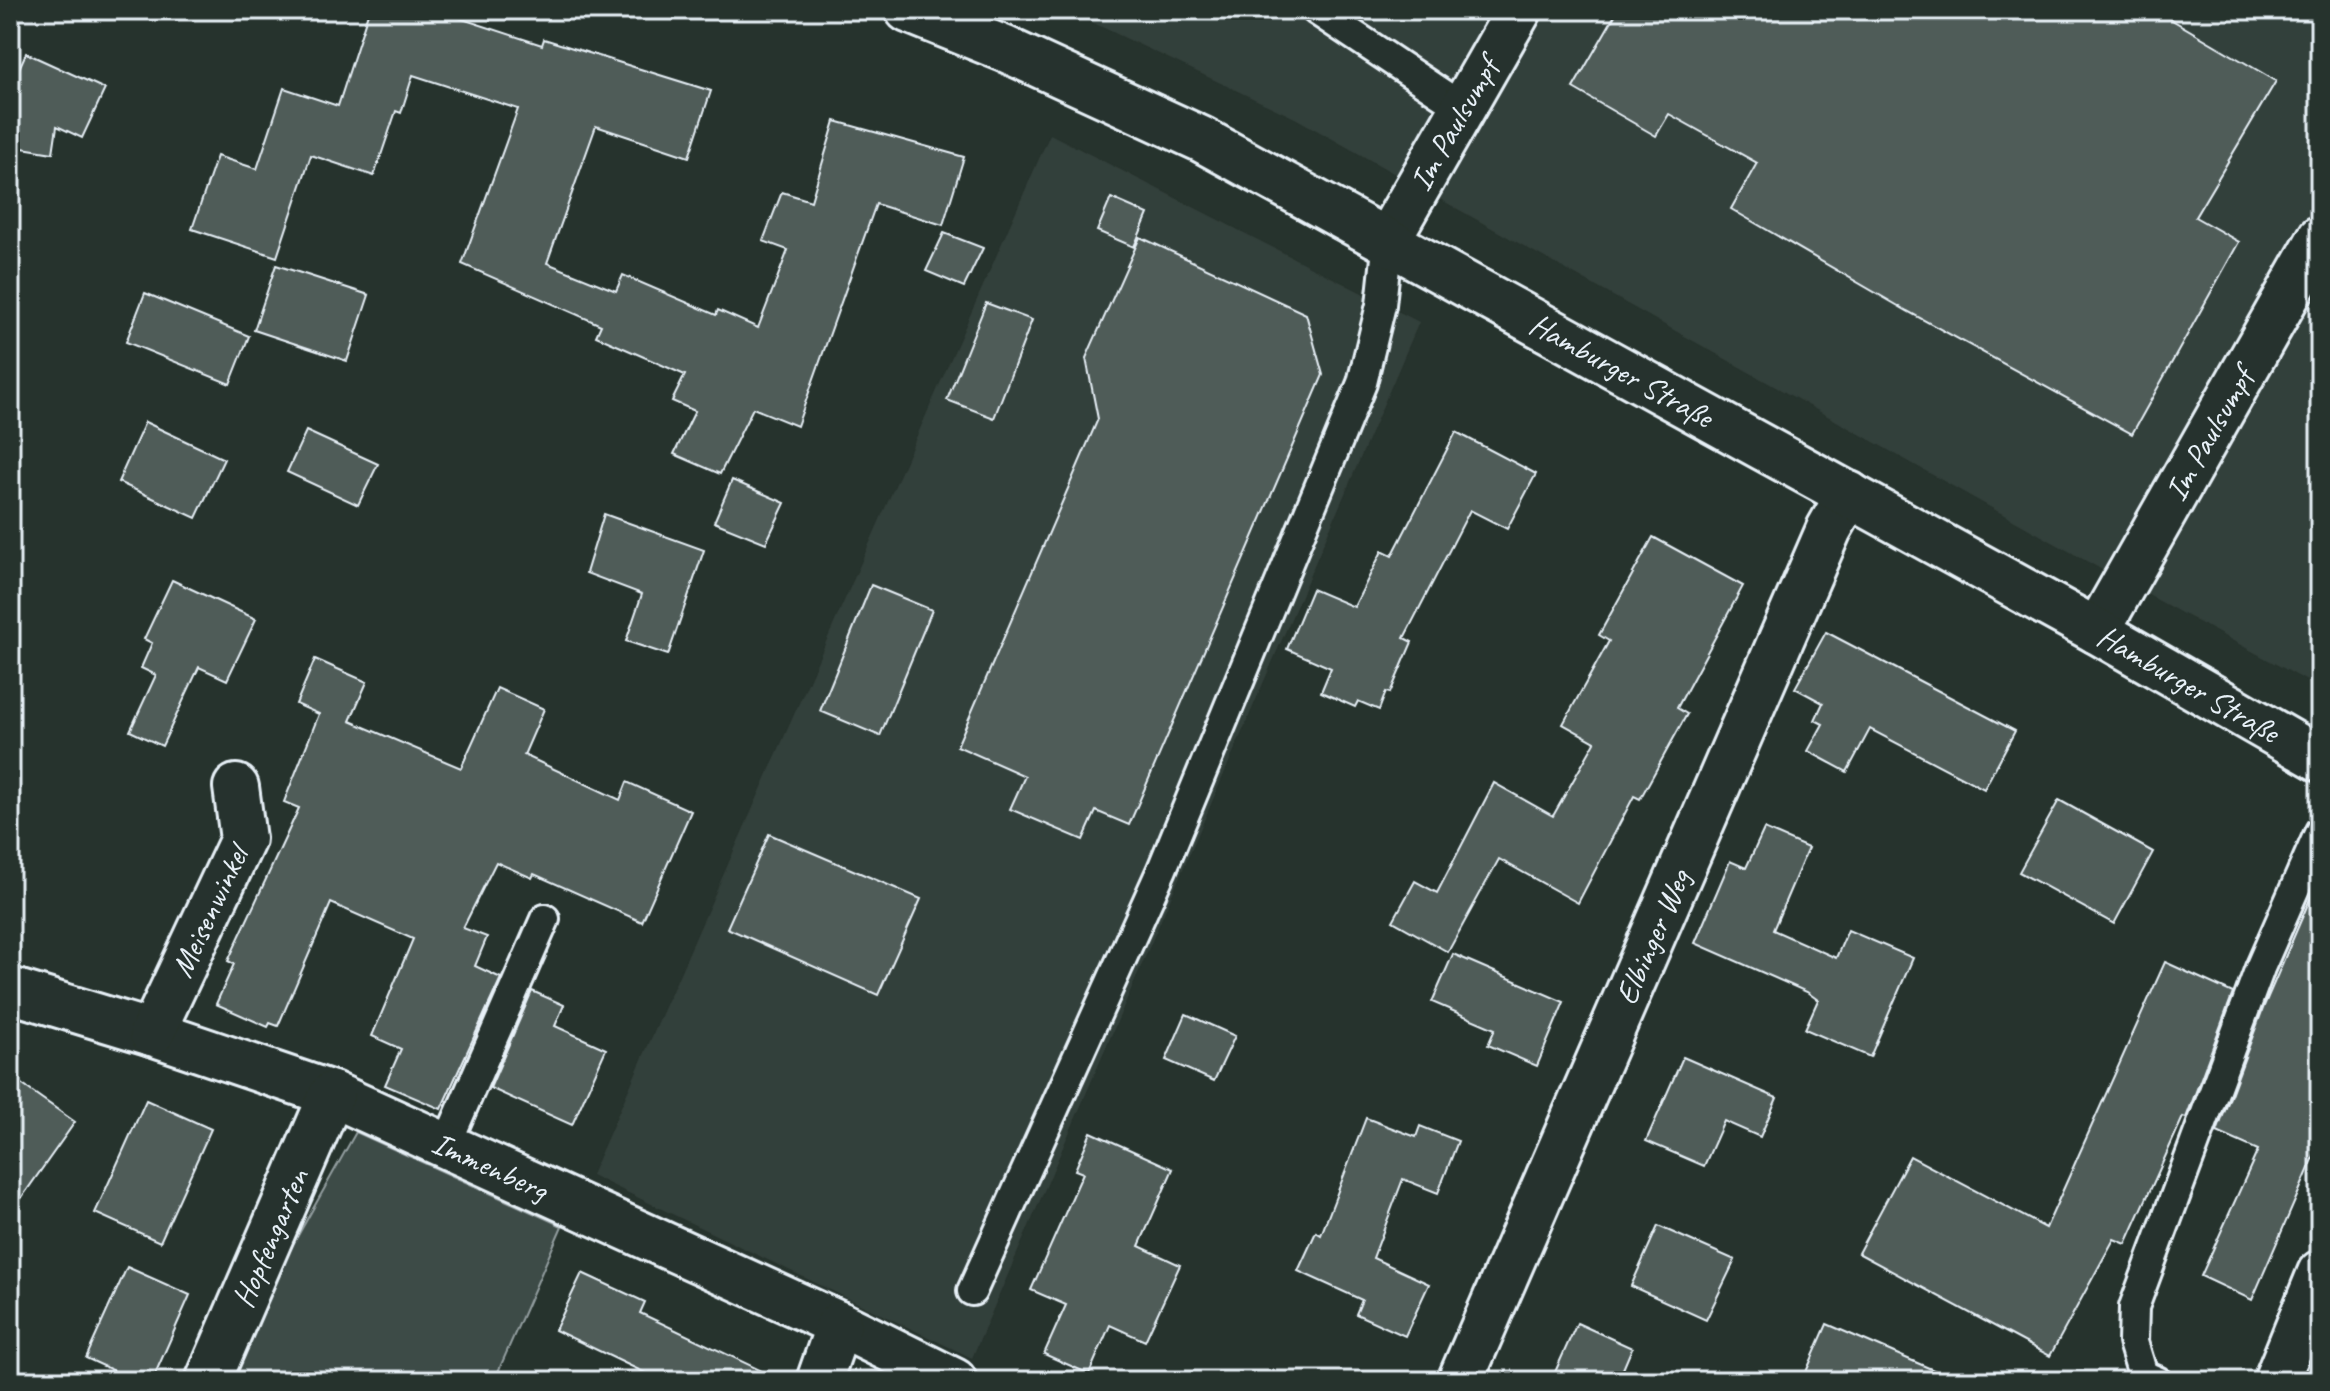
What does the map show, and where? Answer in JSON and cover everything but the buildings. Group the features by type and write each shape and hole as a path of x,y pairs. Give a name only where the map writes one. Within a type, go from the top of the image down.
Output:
{"street":[{"name":"Hamburger Straße","path":"908,10 1005,49 1201,139 2097,631 2320,759"},
{"name":"Im Paulsumpf","path":"1388,239 1519,10"},
{"name":"Im Paulsumpf","path":"2097,631 2320,238"},
{"name":"Elbinger Weg","path":"1460,1381 1829,529 1849,494"},
{"name":"Meisenwinkel","path":"152,1033 243,839 236,787"},
{"name":"Immenberg","path":"10,990 152,1033 332,1094 447,1143 839,1324 954,1381"},
{"name":"Hopfengarten","path":"208,1381 332,1094"},
{"path":"2276,1381 2320,1273"},
{"path":"819,1381 839,1324"}],"lane":[{"path":"1316,10 1463,108"},
{"path":"972,1291 1162,869 1362,383 1381,305 1388,239"},
{"path":"2157,1381 2143,1375 2136,1353 2133,1342 2134,1307 2260,968 2320,831"},
{"path":"447,1143 545,919"}],"shaded area":[{"path":"1066,10 2320,10 2320,688 2115,577 1295,118"},
{"path":"1050,134 1419,322 972,1358 591,1175"},
{"path":"356,1132 562,1226 494,1381 225,1381 282,1264"}]}
